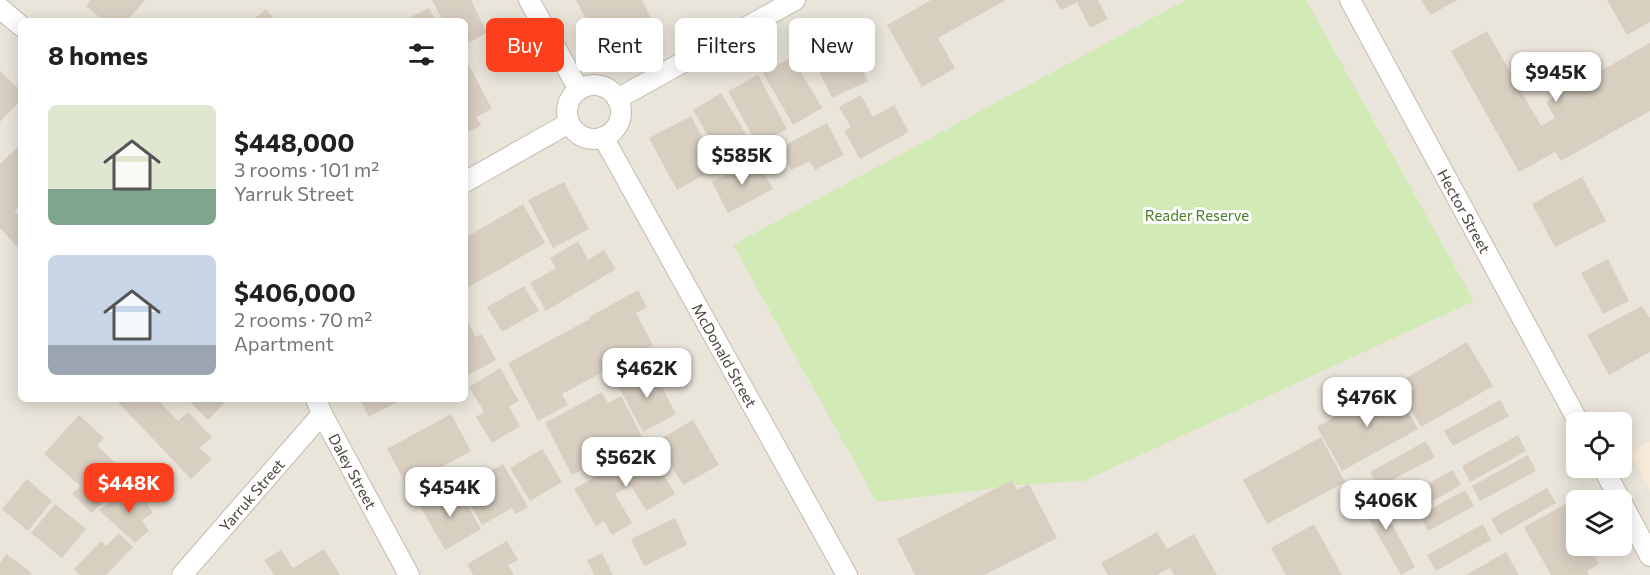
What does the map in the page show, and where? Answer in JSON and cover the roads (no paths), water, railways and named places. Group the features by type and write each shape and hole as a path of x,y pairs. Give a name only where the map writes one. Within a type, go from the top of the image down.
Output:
{"street":[{"path":"529,0 579,90"},
{"path":"617,99 795,0"},
{"name":"Hector Street","path":"1350,0 1572,412"},
{"path":"0,8 18,23"},
{"path":"592,85 600,86 607,88 617,99 620,108 617,126 603,138 583,137 569,123 568,105 579,90 592,85"},
{"path":"468,180 569,123"},
{"name":"McDonald Street","path":"603,138 846,575"},
{"name":"Yarruk Street","path":"182,575 319,406"},
{"name":"Daley Street","path":"319,406 409,575"},
{"path":"1632,522 1650,556"}],"park label":[{"name":"Reader Reserve","path":"1197,215"}]}
